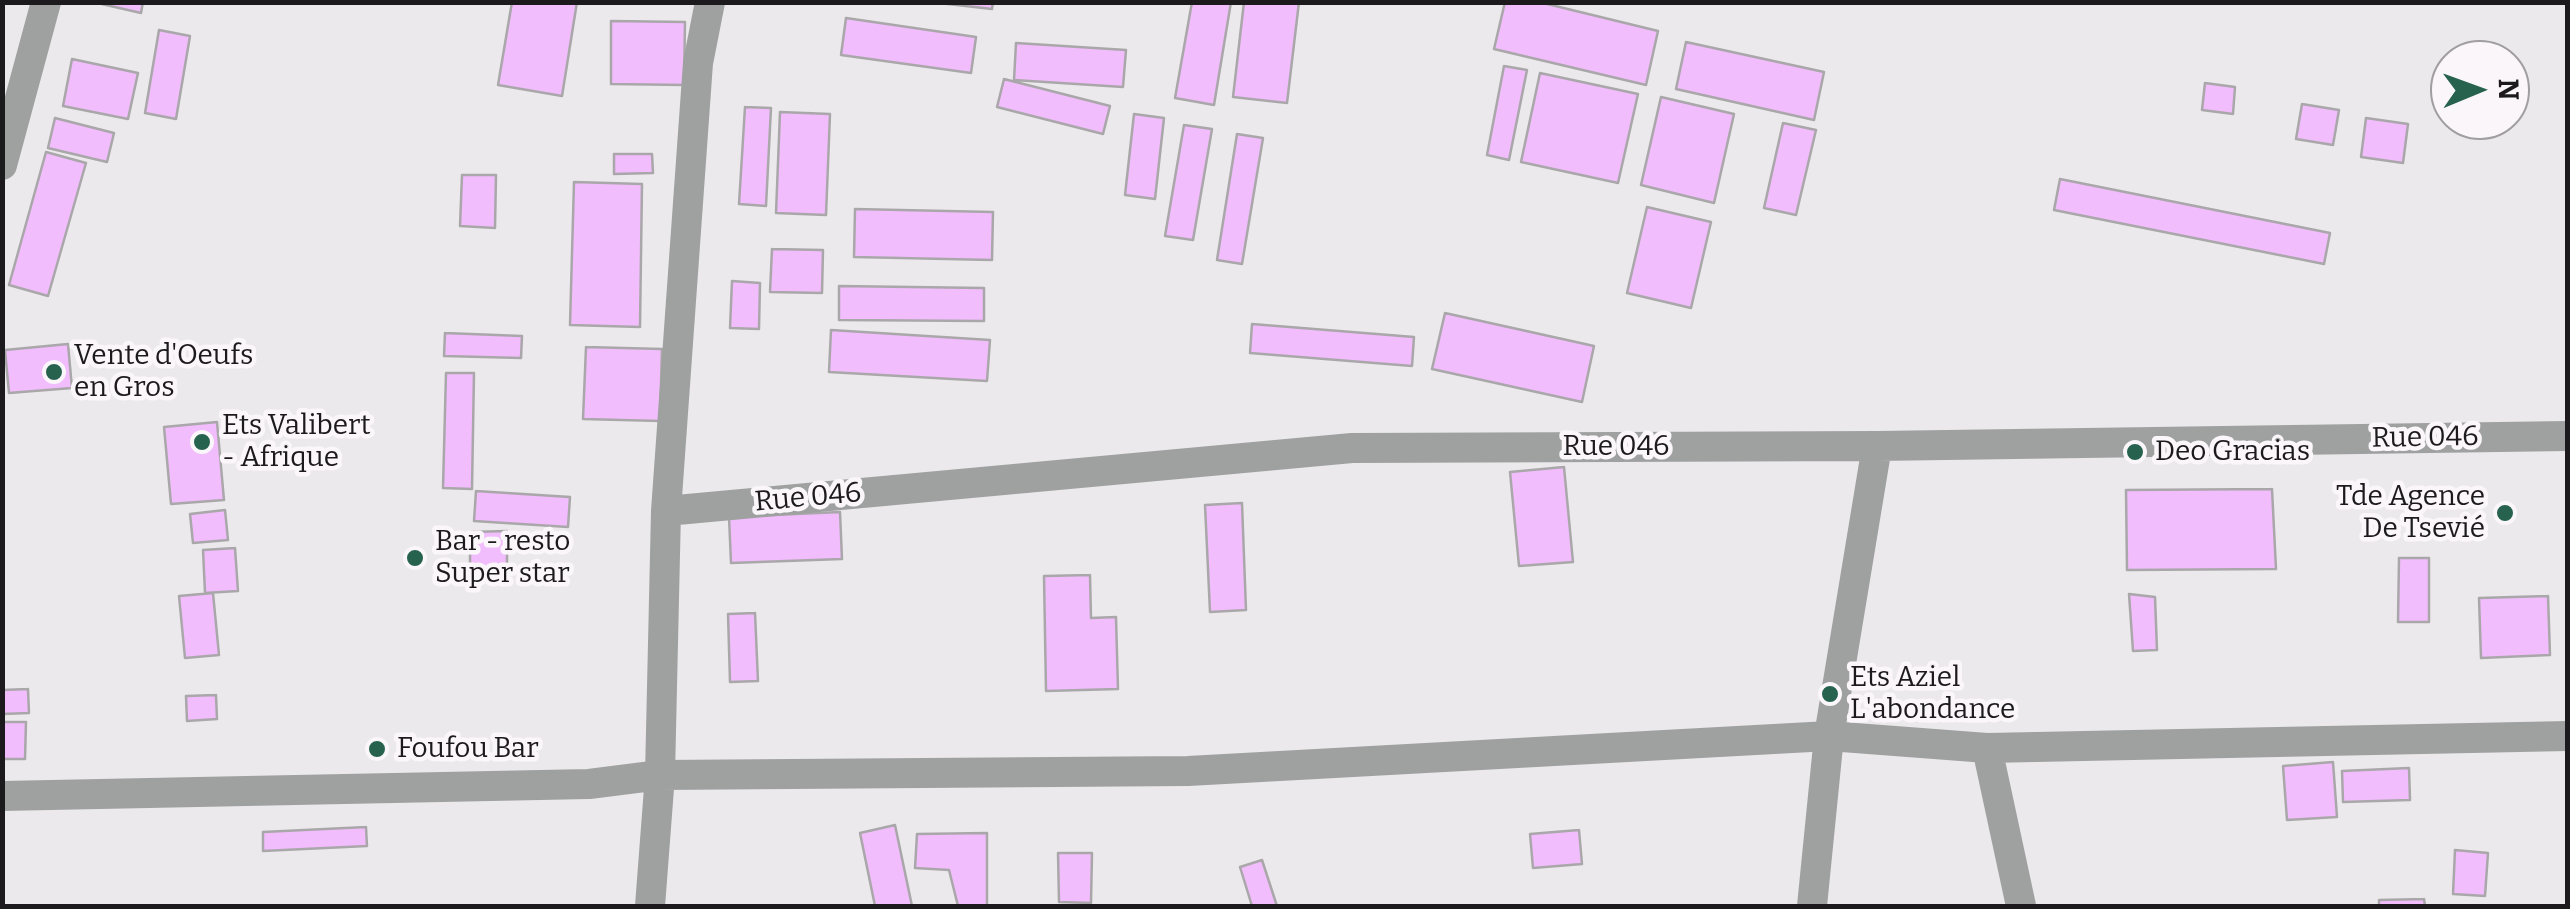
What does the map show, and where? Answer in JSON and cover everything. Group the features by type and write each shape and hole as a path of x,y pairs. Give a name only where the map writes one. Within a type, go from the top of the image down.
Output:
{"street":[{"path":"2,164 46,2"},
{"path":"658,902 666,511 698,62 710,2"},
{"name":"Rue 046","path":"666,511 1352,448 1877,446 2568,436"},
{"path":"1812,906 1829,736 1877,446"},
{"path":"2,796 589,784 660,775 1188,770 1829,736 1987,748 2568,736"},
{"path":"1987,748 2021,906"}],"building":[{"path":"93,2 143,2 141,13"},
{"path":"512,2 577,2 562,96 498,85"},
{"path":"930,2 993,2 992,9"},
{"path":"1192,2 1231,2 1214,105 1175,98"},
{"path":"1244,2 1299,2 1287,103 1233,97"},
{"path":"1505,2 1539,2 1658,31 1646,85 1494,49"},
{"path":"846,18 976,37 971,73 841,55"},
{"path":"611,21 685,22 684,85 611,84"},
{"path":"159,30 190,36 176,119 145,113"},
{"path":"1686,42 1824,72 1814,120 1676,89"},
{"path":"1016,43 1126,50 1123,87 1014,80"},
{"path":"72,59 138,73 128,119 63,106"},
{"path":"1504,66 1527,70 1509,160 1487,155"},
{"path":"1540,73 1638,94 1618,183 1521,162"},
{"path":"1004,79 1110,106 1103,134 997,107"},
{"path":"2205,83 2235,87 2233,114 2202,110"},
{"path":"1661,97 1734,114 1714,203 1641,185"},
{"path":"2302,104 2339,110 2333,145 2296,139"},
{"path":"745,107 771,108 766,206 739,204"},
{"path":"780,112 830,114 826,215 776,213"},
{"path":"1134,114 1164,118 1155,199 1125,195"},
{"path":"55,118 114,133 107,162 48,148"},
{"path":"2366,118 2408,124 2403,163 2361,157"},
{"path":"1783,123 1816,130 1796,215 1764,208"},
{"path":"1184,125 1212,129 1193,240 1165,236"},
{"path":"1237,134 1263,138 1242,264 1217,260"},
{"path":"46,152 86,163 48,296 9,285"},
{"path":"614,154 652,154 653,173 614,174"},
{"path":"462,175 496,175 495,228 460,226"},
{"path":"2060,179 2330,233 2324,264 2054,210"},
{"path":"574,182 642,184 640,327 570,325"},
{"path":"1647,207 1711,222 1691,308 1627,293"},
{"path":"855,209 993,212 992,260 854,257"},
{"path":"772,249 823,250 822,293 770,292"},
{"path":"732,281 760,283 759,329 730,328"},
{"path":"839,286 984,288 984,321 839,320"},
{"path":"1445,313 1594,346 1582,402 1432,369"},
{"path":"1252,324 1414,337 1412,366 1250,353"},
{"path":"831,330 990,340 987,381 829,372"},
{"path":"445,333 522,336 521,358 444,356"},
{"path":"68,344 72,388 9,393 5,350"},
{"path":"586,347 662,349 660,421 583,419"},
{"path":"446,373 474,373 472,489 443,488"},
{"path":"217,422 224,500 171,504 164,427"},
{"path":"1564,467 1573,562 1519,566 1510,472"},
{"path":"2272,489 2276,569 2127,570 2126,490"},
{"path":"476,491 570,497 568,527 474,521"},
{"path":"1242,503 1246,610 1210,612 1205,505"},
{"path":"225,510 228,540 193,543 190,514"},
{"path":"840,512 842,559 731,563 729,517"},
{"path":"507,531 507,580 470,580 470,532"},
{"path":"235,548 238,591 205,593 203,550"},
{"path":"2399,558 2429,558 2429,622 2398,622"},
{"path":"1090,575 1091,618 1116,617 1118,689 1046,691 1044,576"},
{"path":"213,593 219,655 185,658 179,596"},
{"path":"2129,594 2155,597 2157,650 2133,651"},
{"path":"2548,596 2550,655 2481,658 2479,598"},
{"path":"755,613 758,681 730,682 728,614"},
{"path":"28,689 29,713 2,714 2,690"},
{"path":"216,695 217,719 187,721 186,696"},
{"path":"2,722 26,722 25,759 2,759"},
{"path":"2333,762 2337,817 2287,820 2283,766"},
{"path":"2409,768 2410,800 2343,802 2342,771"},
{"path":"895,825 912,906 875,906 860,833"},
{"path":"366,827 367,846 263,851 263,832"},
{"path":"1579,830 1582,864 1533,868 1530,834"},
{"path":"987,833 987,906 958,906 949,870 915,868 917,834"},
{"path":"2455,850 2488,853 2485,896 2453,894"},
{"path":"1058,853 1092,853 1091,903 1059,902"},
{"path":"1262,860 1277,906 1252,906 1240,867"},
{"path":"2424,899 2425,906 2379,906 2379,900"}],"place":[{"name":"Vente d'Oeufs en Gros","path":"54,372"},
{"name":"Ets Valibert - Afrique","path":"202,442"},
{"name":"Deo Gracias","path":"2135,452"},
{"name":"Tde Agence De Tsevié","path":"2505,513"},
{"name":"Bar - resto Super star","path":"415,558"},
{"name":"Ets Aziel L'abondance","path":"1830,694"},
{"name":"Foufou Bar","path":"377,749"}]}
